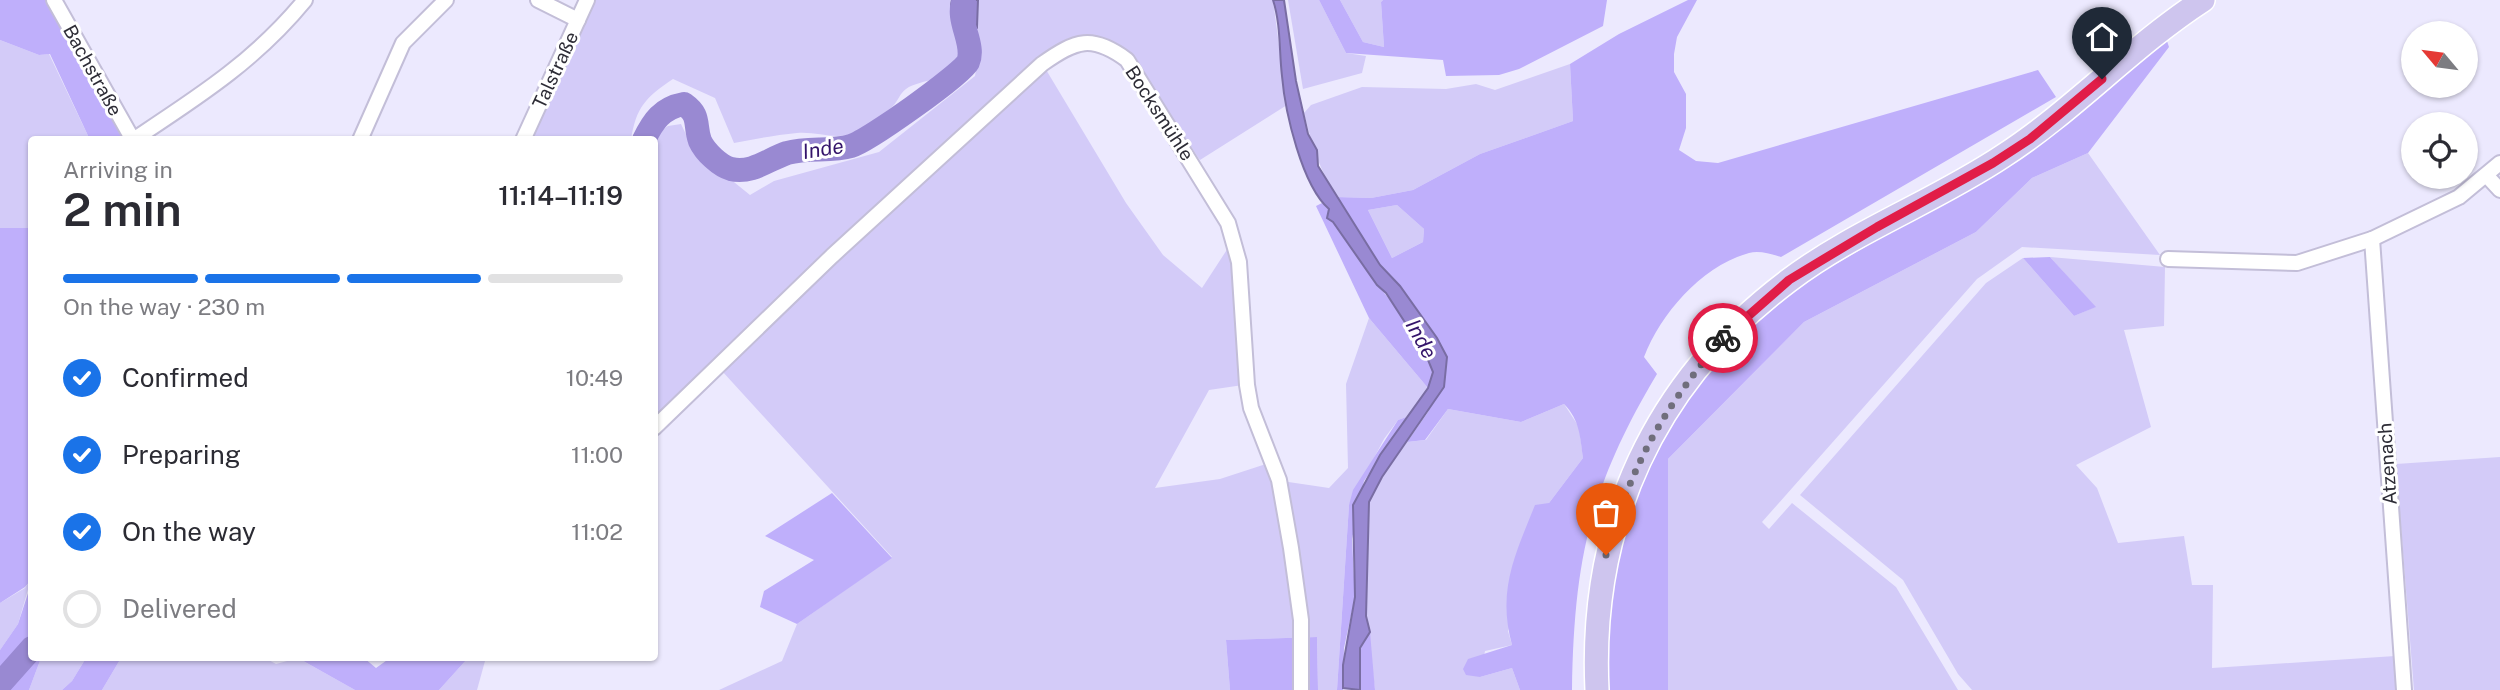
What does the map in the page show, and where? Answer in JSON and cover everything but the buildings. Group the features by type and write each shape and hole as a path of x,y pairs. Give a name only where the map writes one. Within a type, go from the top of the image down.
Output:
{"main road":[{"path":"1597,690 1598,606 1606,555 1620,503 1647,443 1680,389 1728,331 1789,280 2030,139 2160,28 2203,0"}],"street":[{"name":"Bachstraße","path":"54,0 131,136"},
{"path":"139,136 233,73 278,33 305,0"},
{"path":"362,136 399,50 446,0"},
{"path":"538,0 578,20"},
{"name":"Talstraße","path":"525,136 587,0"},
{"name":"Bocksmühle","path":"658,424 832,256 1042,64 1067,47 1089,41 1109,47 1127,60 1228,223 1239,262 1247,385 1251,408 1279,480 1291,548 1301,620 1301,690"},
{"path":"2168,259 2297,263 2372,239 2459,197 2500,163"},
{"path":"2487,176 2500,190"},
{"name":"Atzenach","path":"2372,239 2404,690"}],"shaded area":[{"path":"0,0 49,0 125,136 88,136 50,54 39,55 0,40"},
{"path":"595,0 952,0 951,17 961,46 960,61 956,68 944,76 906,89 881,116 851,134 836,136 797,133 734,143 715,98 673,79 644,104 639,111 632,136 534,136"},
{"path":"978,0 1273,0 1287,105 1200,160 1144,76 1119,48 1097,38 1066,43 658,415 657,133 668,126 681,124 693,149 750,195 774,181 879,152 975,76 979,52 976,9"},
{"path":"1288,0 1319,0 1346,53 1366,56 1362,73 1303,89"},
{"path":"1319,0 1340,0 1363,42 1384,47 1383,0 1607,0 1603,26 1519,69 1499,75 1446,76 1443,60 1346,53"},
{"path":"1340,0 1383,0 1384,47 1363,42"},
{"path":"1688,0 1697,0 1677,37 1674,54 1674,72 1686,94 1686,128 1679,150 1696,161 1718,163 2038,70 2056,97 1781,257 1757,252 1732,259 1685,293 1661,324 1644,357 1657,374 1616,452 1590,525 1577,602 1572,690 1520,690 1512,668 1480,677 1466,675 1463,669 1468,659 1512,645 1506,607 1510,573 1535,505 1549,503 1583,458 1576,423 1564,404 1521,422 1448,409 1425,440 1407,442 1428,412 1447,357 1425,320 1368,249 1336,197 1371,198 1413,190 1480,154 1573,121 1570,64 1619,34","holes":["1397,205 1424,229 1423,242 1392,258 1368,210"]},
{"path":"2164,32 2169,47 2088,153 2032,178 1976,232 1804,322 1668,459 1668,690 1607,690 1607,606 1628,507 1686,396 1736,340 1808,280 2036,148"},
{"path":"0,40 39,55 49,54 88,136 28,136 28,228 0,228"},
{"path":"1570,64 1573,121 1480,154 1413,190 1371,198 1336,197 1317,156 1304,113 1311,105 1362,87 1446,89 1476,84 1495,90"},
{"path":"1045,68 1126,203 1163,255 1202,288 1230,245 1235,262 1243,385 1209,390 1155,488 1220,479 1269,463 1275,480 1329,488 1348,468 1346,384 1369,318 1428,388 1409,416 1398,420 1384,439 1349,505 1337,690 1318,690 1317,637 1226,640 1230,690 719,690 782,661 797,624 892,557 722,371"},
{"path":"2088,153 2160,255 2022,247 1977,279 1762,522 1769,529 1792,503 1896,587 1958,690 1668,690 1668,459 1804,322 1976,232 2032,178"},
{"path":"1322,203 1329,209 1327,218 1333,222 1400,313 1426,353 1433,372 1428,388 1369,318 1316,206"},
{"path":"1397,205 1424,229 1423,242 1392,258 1368,210"},
{"path":"0,228 28,228 28,584 0,603"},
{"path":"2050,257 2165,267 2164,326 2124,330 2151,427 2076,465 2097,488 2118,543 2184,536 2192,585 2213,585 2212,668 2395,656 2400,690 1972,690 1958,674 1903,580 1800,495 1986,283 2023,258 2074,316 2095,307"},
{"path":"2050,257 2096,307 2074,316 2023,258"},
{"path":"1564,404 1579,427 1583,458 1549,503 1508,631 1512,645 1485,651 1480,677 1512,668 1520,690 1375,690 1366,616 1368,512 1369,502 1382,477 1407,442 1426,440 1448,409 1521,422"},
{"path":"1409,416 1364,481 1352,539 1355,597 1344,648 1343,690 1337,690 1349,505 1353,490 1398,420"},
{"path":"2500,457 2500,690 2414,690 2396,464"},
{"path":"832,493 892,558 797,624 760,607 764,591 814,560 765,536"},
{"path":"28,584 18,624 0,650 0,603"},
{"path":"28,593 28,661 40,661 29,690 0,690 0,650 18,624"},
{"path":"1370,632 1375,690 1360,690 1360,648"},
{"path":"1317,637 1318,690 1230,690 1226,640"},
{"path":"40,661 84,661 72,681 62,690 29,690"},
{"path":"84,661 119,661 102,690 62,690 72,681"},
{"path":"119,661 270,661 276,664 303,661 355,690 102,690"},
{"path":"303,661 368,661 376,668 386,661 465,661 439,690 355,690"},
{"path":"465,661 485,661 477,690 439,690"}],"water":[{"path":"952,0 978,0 977,27 974,24 968,29 973,54 972,65 955,86 949,74 957,66 960,48 951,10"},
{"path":"1273,0 1284,0 1296,81 1308,134 1317,150 1318,166 1380,265 1400,286 1437,338 1447,357 1444,387 1382,477 1369,502 1366,616 1370,632 1360,648 1360,690 1343,688 1343,665 1355,597 1353,505 1380,455 1428,388 1433,372 1426,355 1386,293 1377,285 1333,222 1327,218 1329,209 1319,198 1303,166 1287,109 1279,28"}],"waterway":[{"name":"Inde","path":"646,136 659,116 684,104 695,116 700,141 705,150 731,169 753,168 795,151 851,146 913,107 968,62 970,55 962,16 964,0"},
{"name":"Inde","path":"0,684 28,652"}],"way so far":[{"path":"1606,555 1620,503 1647,443 1680,389 1723,338"}],"route":[{"path":"1723,338 1789,280 1877,227 1993,163 2030,139 2102,79"}]}
